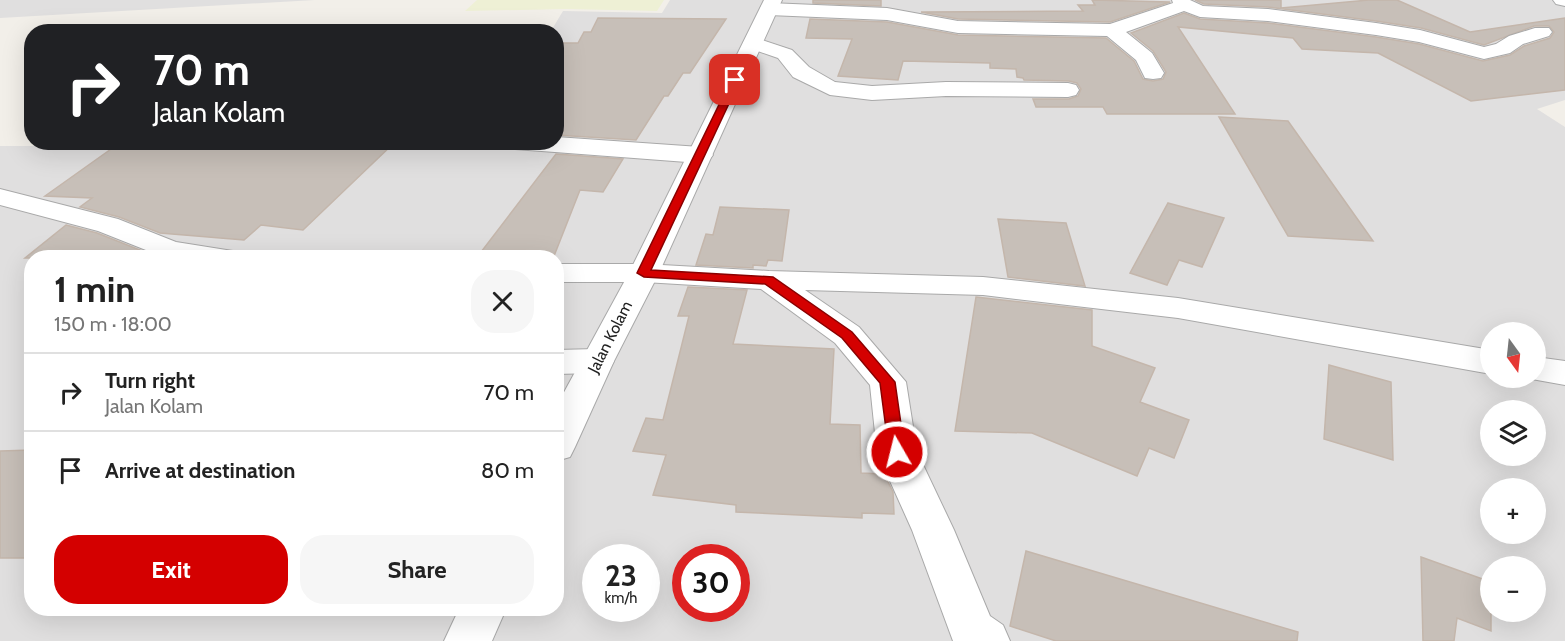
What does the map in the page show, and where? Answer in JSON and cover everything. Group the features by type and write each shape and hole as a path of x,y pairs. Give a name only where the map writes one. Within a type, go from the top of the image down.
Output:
{"street":[{"path":"771,5 887,14 958,27 1112,30 1183,3 1200,11 1268,15 1420,36 1484,53 1503,49 1516,40 1542,32"},
{"name":"Jalan Kolam","path":"564,430 597,361 644,273 771,5"},
{"path":"1112,30 1145,57 1153,73"},
{"path":"753,43 784,54 801,72 830,88 872,93 946,89 1068,90"},
{"path":"564,145 700,154"},
{"path":"0,197 108,225 170,250"},
{"path":"564,273 644,273 769,280 983,286 1178,308 1480,360"},
{"path":"769,280 847,335 888,382 897,452 933,530 972,630 986,641"},
{"path":"564,362 597,361"},
{"path":"1546,371 1565,374"},
{"path":"468,641 480,616"}],"shaded area":[{"path":"0,0 315,0 0,18"},
{"path":"670,0 1565,0 1565,100 1537,109 1565,127 1565,641 0,641 0,146 24,146 24,150 564,150 564,24 555,24 563,11 662,13"}],"green space":[{"path":"477,0 664,0 657,11 567,9 465,11"}],"building":[{"path":"813,0 881,0 881,6 813,3"},
{"path":"1092,0 1170,2 1110,22 958,19 921,12 1083,11 1078,5 1095,5"},
{"path":"1195,0 1281,0 1281,8 1369,0 1397,0 1470,32 1565,18 1565,90 1471,101 1378,53 1302,49 1293,38 1178,27 1235,114 1107,114 1103,107 1036,107 1033,99 1069,99 1078,96 1081,89 1077,83 1069,81 1024,80 1017,77 1016,69 990,68 990,63 903,61 898,80 838,76 852,39 806,38 810,19 887,22 958,35 1106,38 1134,61 1143,79 1153,81 1163,79 1166,72 1153,51 1131,33 1184,13 1200,19 1268,23 1376,37 1419,44 1483,61 1510,55 1524,46 1550,38 1554,32 1549,26 1534,26 1484,45 1421,28 1268,7 1204,4"},
{"path":"598,18 726,19 690,73 683,73 668,96 664,96 636,140 564,136 564,43 578,43 584,32 591,32"},
{"path":"1219,117 1288,121 1373,241 1288,236"},
{"path":"110,150 387,150 303,230 261,225 244,240 160,233 119,217 80,207 92,198 45,196"},
{"path":"556,154 623,159 603,192 580,190 556,250 483,250"},
{"path":"1168,203 1224,218 1202,267 1179,260 1167,285 1130,273"},
{"path":"720,207 789,210 782,261 768,260 766,266 753,265 753,268 696,265 706,234 713,235"},
{"path":"998,219 1066,223 1085,286 1008,277"},
{"path":"66,225 97,233 140,250 35,250"},
{"path":"688,287 747,290 733,344 834,349 830,424 860,425 861,473 884,474 893,492 894,514 862,513 862,518 736,512 736,505 653,495 666,455 633,451 646,418 663,420 689,316 678,316"},
{"path":"976,297 1092,310 1092,346 1155,368 1140,402 1189,420 1174,458 1149,448 1137,476 1032,433 955,431"},
{"path":"1329,365 1391,382 1393,460 1324,439"},
{"path":"24,450 24,558 0,558 0,451"},
{"path":"1026,551 1298,632 1297,641 1056,641 1010,626"},
{"path":"1421,557 1480,578 1480,622 1491,622 1491,631 1457,618 1454,641 1423,641"}],"route":[{"path":"735,80 644,273 769,280 847,335 888,382 897,452"}]}
